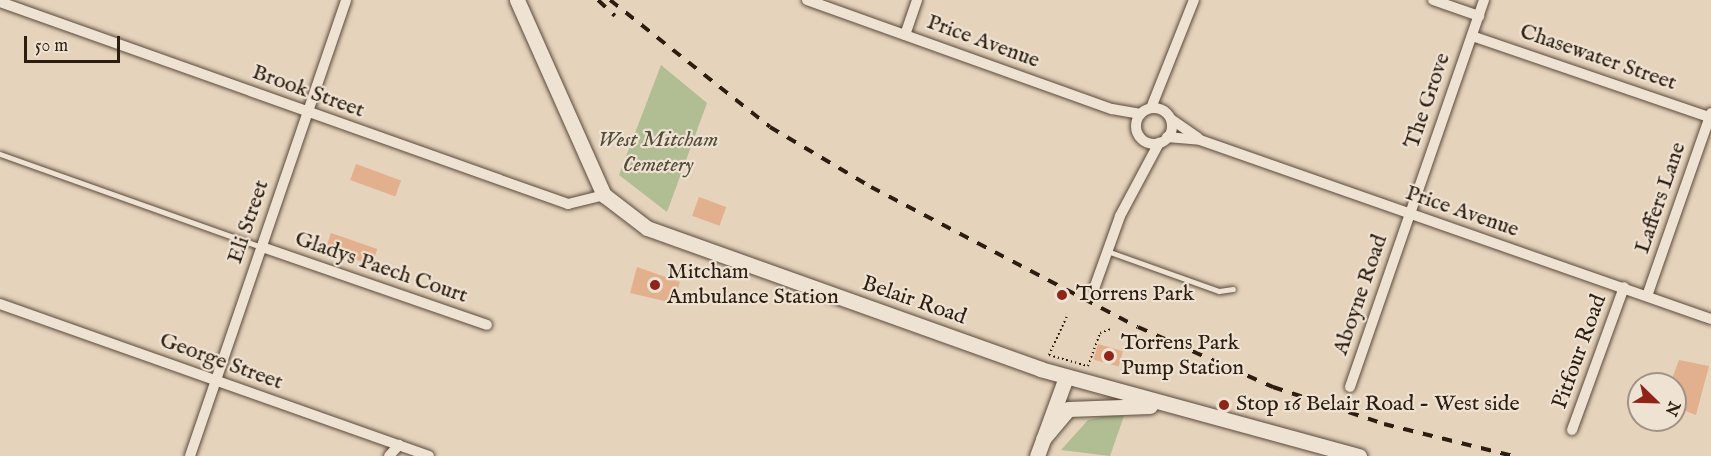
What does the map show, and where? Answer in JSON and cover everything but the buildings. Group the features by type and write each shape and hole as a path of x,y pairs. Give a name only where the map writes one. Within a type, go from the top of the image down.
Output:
{"main road":[{"path":"517,0 604,195"},
{"name":"Belair Road","path":"604,195 668,238 1040,369 1359,456"},
{"path":"1037,456 1066,376"},
{"path":"1042,439 1068,409 1081,405 1171,406"}],"street":[{"name":"Eli Street","path":"190,456 346,0"},
{"name":"Price Avenue","path":"807,0 1112,109 1141,114"},
{"path":"905,35 917,0"},
{"path":"1157,109 1194,0"},
{"path":"1433,0 1479,16"},
{"name":"The Grove","path":"1409,215 1484,0"},
{"name":"Brook Street","path":"0,2 568,204 604,195"},
{"name":"Chasewater Street","path":"1472,36 1711,116"},
{"name":"Price Avenue","path":"1112,109 1136,126"},
{"path":"1143,167 1141,138 1136,126 1141,114 1157,109"},
{"path":"1095,286 1107,251 1143,167 1163,140 1171,119 1157,109"},
{"name":"Laffers Lane","path":"1647,296 1711,116"},
{"name":"Price Avenue","path":"1171,119 1200,140 1711,319"},
{"path":"1141,138 1163,140"},
{"name":"Price Avenue","path":"1163,140 1200,140"},
{"name":"Aboyne Road","path":"1350,387 1409,215"},
{"name":"Gladys Paech Court","path":"262,247 487,325"},
{"name":"Pitfour Road","path":"1572,430 1624,287"},
{"name":"George Street","path":"0,304 429,456"},
{"path":"389,456 399,446"}],"lane":[{"path":"0,154 262,247"},
{"path":"1107,251 1219,291 1233,289"}],"path":[{"path":"1040,369 1068,314"},
{"path":"1049,355 1088,366 1100,333 1111,329"}],"green space":[{"name":"West Mitcham Cemetery","path":"661,65 707,103 667,212 619,175"},
{"path":"1105,416 1124,416 1110,456 1061,450 1088,420"}],"railway":[{"path":"598,0 615,16"},
{"path":"610,0 770,127 871,187 1138,327 1273,387 1384,424 1513,456"}],"place":[{"name":"Mitcham Ambulance Station","path":"655,285"},
{"name":"Torrens Park","path":"1062,295"},
{"name":"Torrens Park Pump Station","path":"1109,356"},
{"name":"Stop 16 Belair Road - West side","path":"1224,405"}]}
